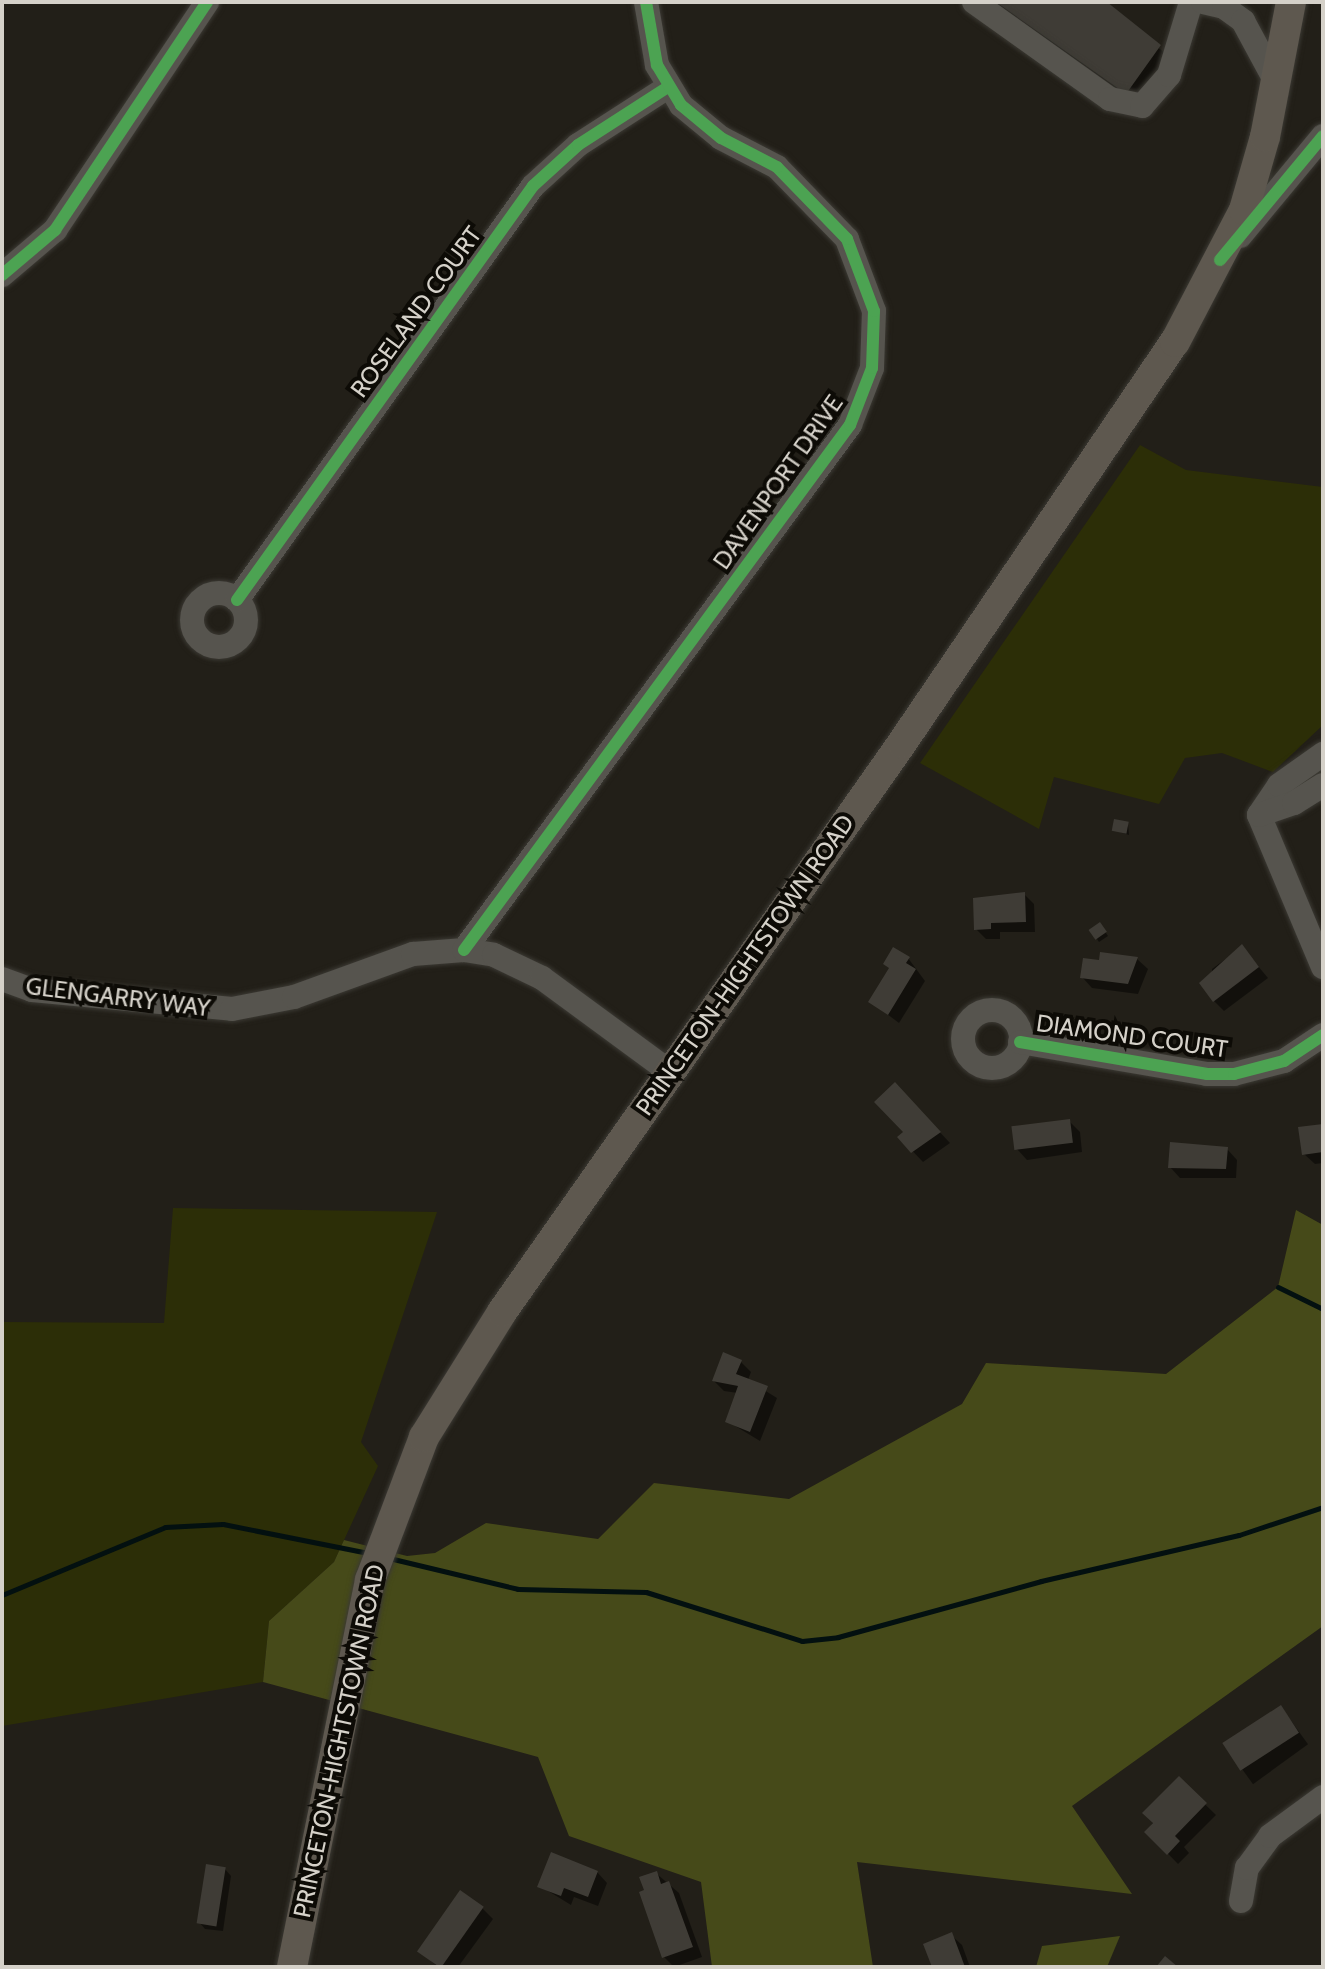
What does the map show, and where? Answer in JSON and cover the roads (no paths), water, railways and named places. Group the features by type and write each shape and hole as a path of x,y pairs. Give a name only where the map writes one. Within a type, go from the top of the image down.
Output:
{"main road":[{"name":"PRINCETON-HIGHTSTOWN ROAD","path":"292,1967 370,1580 424,1437 452,1387 1175,342 1244,210 1276,82 1291,2"}],"street":[{"path":"2,275 55,230 207,2"},
{"name":"DAVENPORT DRIVE","path":"464,950 850,425 872,368 872,300 847,239 777,167 700,123 668,87 649,43 646,2"},
{"path":"974,2 1110,99 1142,106 1169,75 1191,2"},
{"path":"1221,4 1243,21 1276,82"},
{"name":"ROSELAND COURT","path":"237,600 533,186 578,145 668,87"},
{"path":"1220,260 1323,136"},
{"path":"1259,815 1279,785 1323,754"},
{"path":"1259,815 1294,803 1323,785"},
{"path":"1259,815 1323,967"},
{"name":"GLENGARRY WAY","path":"2,979 32,990 232,1009 294,997 413,954 464,950 494,955 542,978 670,1072"},
{"name":"DIAMOND COURT","path":"1020,1042 1207,1074 1234,1074 1284,1061 1323,1035"},
{"path":"1241,1901 1247,1868 1270,1836 1323,1797"}],"waterway":[{"path":"1278,1287 1323,1309"},
{"path":"389,1558 518,1589 646,1592 802,1641 838,1637 1041,1581 1239,1535 1323,1507"},
{"path":"2,1595 165,1527 223,1524 368,1553"}]}
